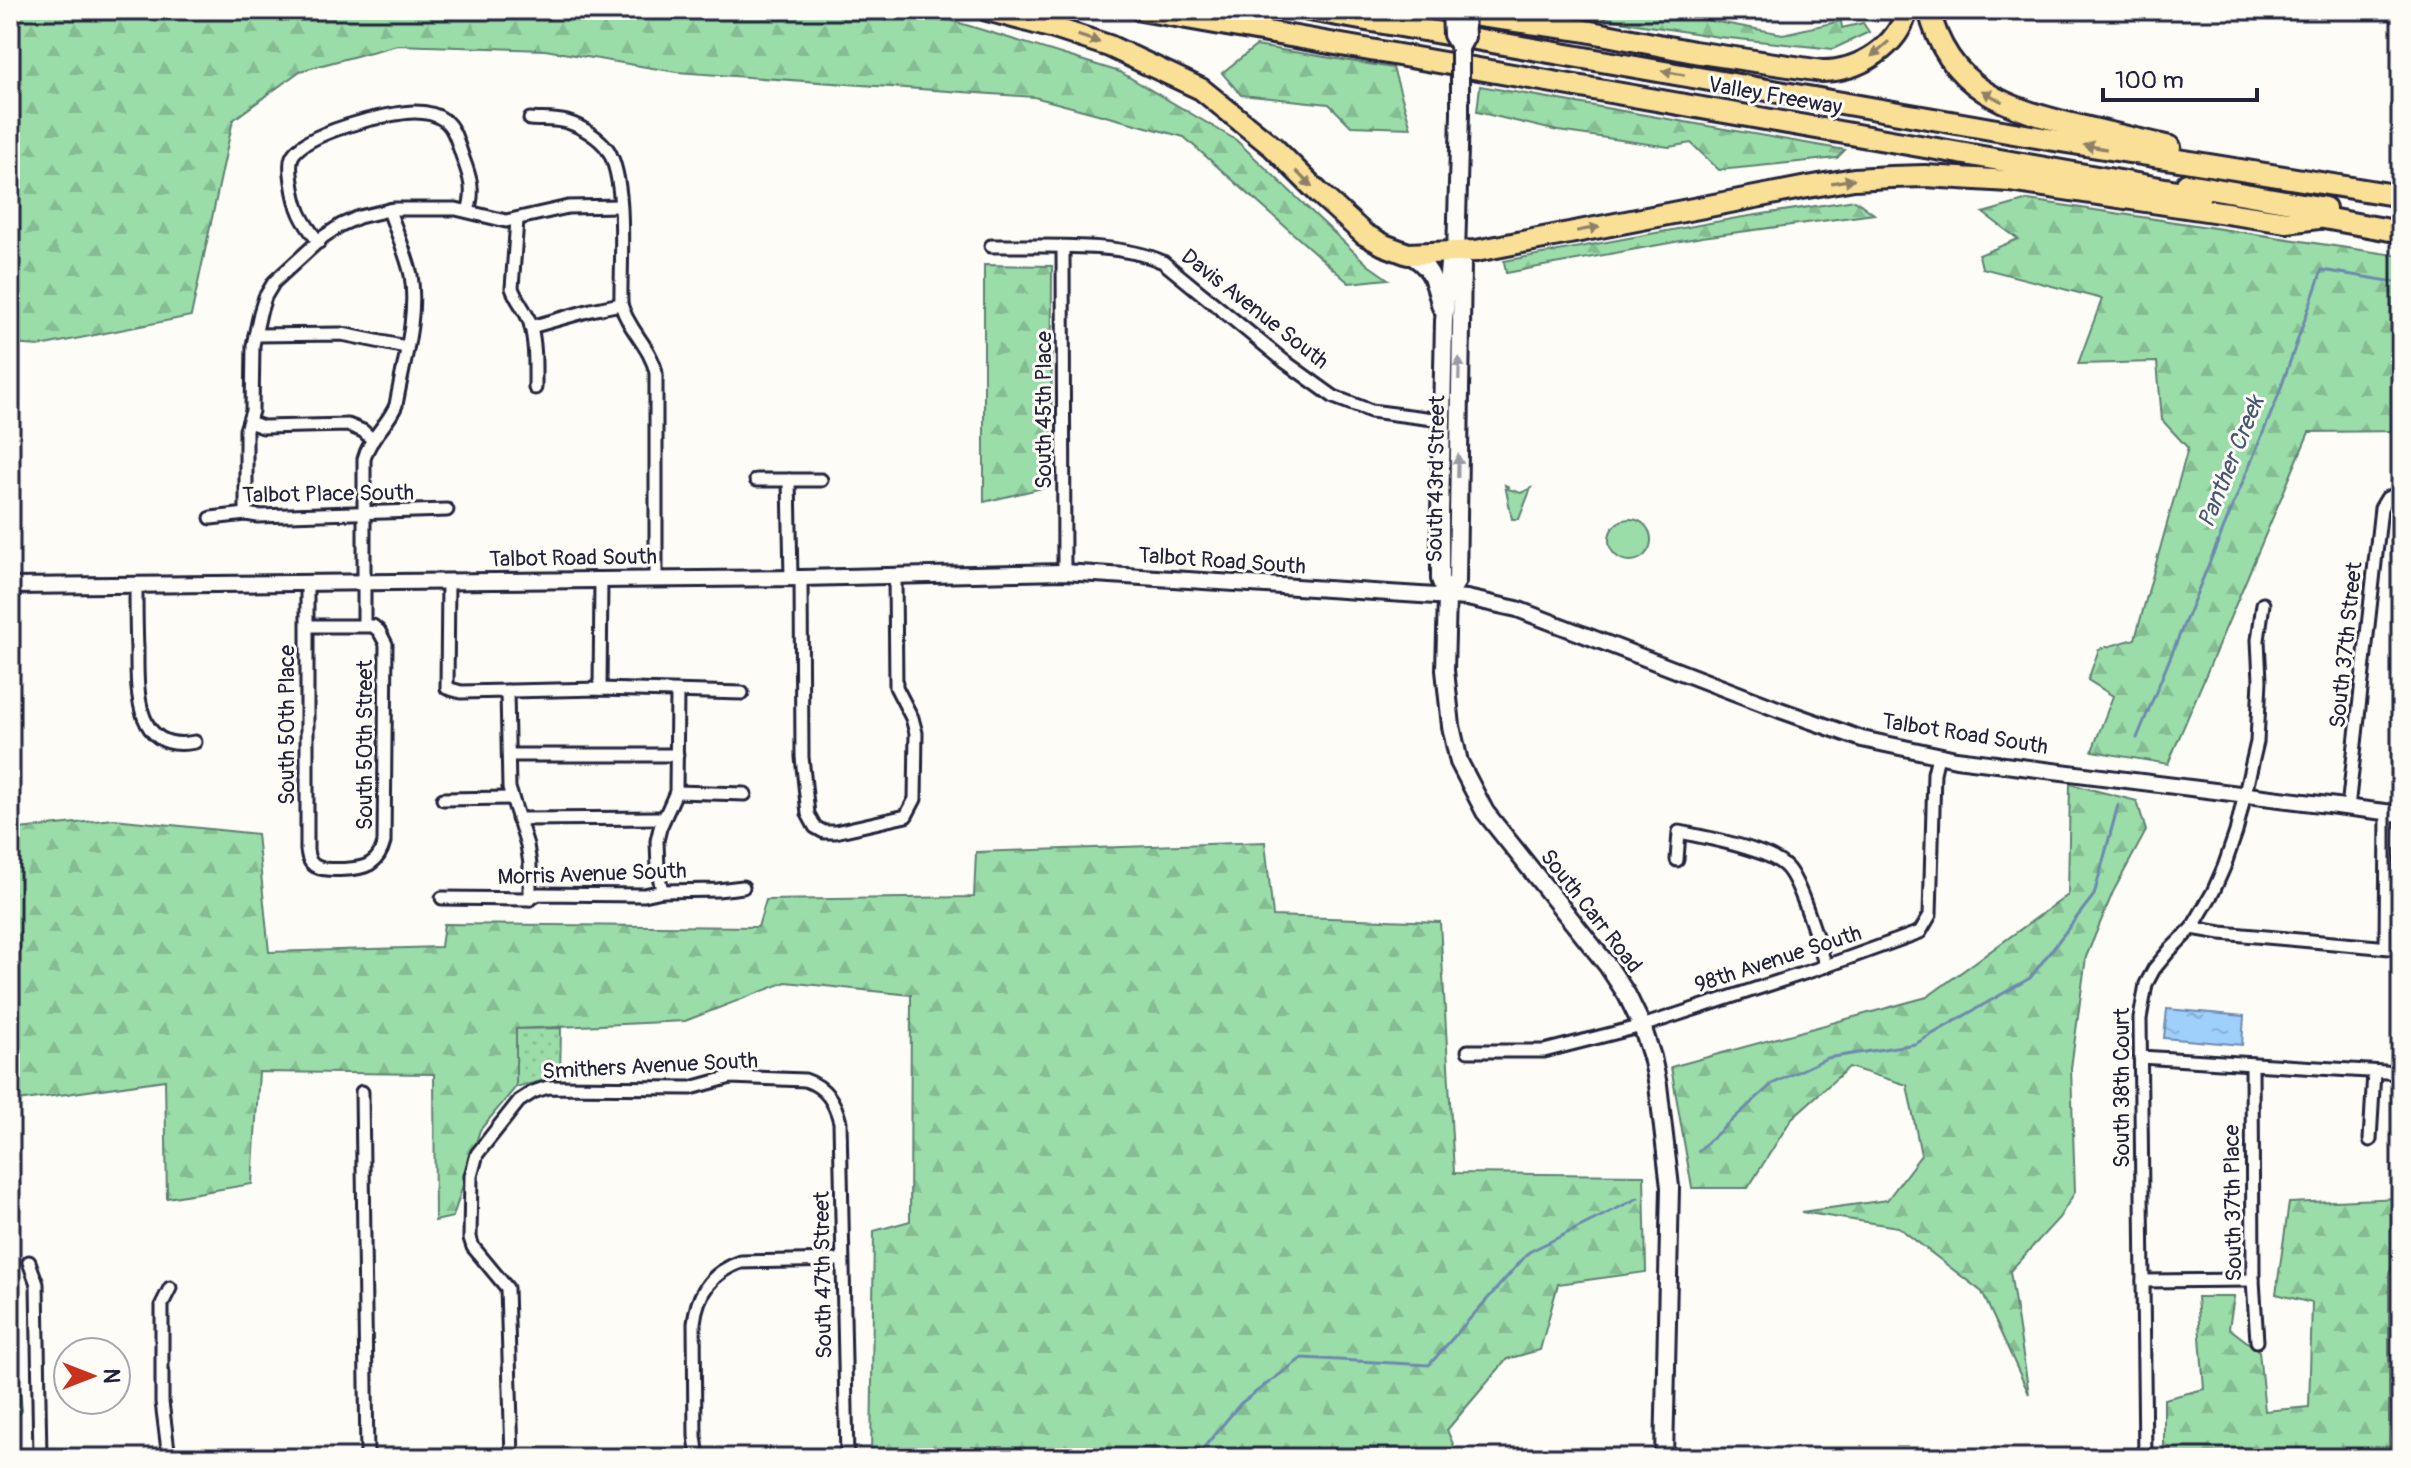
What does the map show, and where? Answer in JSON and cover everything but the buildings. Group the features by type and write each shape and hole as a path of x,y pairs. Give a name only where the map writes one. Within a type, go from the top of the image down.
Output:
{"highway":[{"path":"987,10 1109,46 1201,89 1273,147 1364,234 1408,254 1456,254 1802,188 1854,179 1891,177 2010,181 2287,222 2318,218"},
{"name":"Valley Freeway","path":"1141,10 2401,232"},
{"path":"1190,10 2401,221"},
{"name":"Valley Freeway","path":"1309,10 2048,139 2397,195"},
{"path":"1435,10 1581,30 1694,52 1837,71 1876,55 1899,28 1907,10"},
{"path":"1929,10 1938,40 1959,70 1975,86 2031,114 2174,148 2349,178 2397,195"}],"main road":[{"name":"South 43rd Street","path":"1451,10 1452,35 1460,48"},
{"name":"South 43rd Street","path":"1447,597 1457,581 1462,264 1456,254 1460,48 1466,37 1465,10"},
{"path":"1408,254 1422,261 1433,277 1444,321"},
{"name":"South 43rd Street","path":"1447,597 1440,579 1441,420 1449,263 1456,254"},
{"name":"South Carr Road","path":"1447,597 1446,693 1459,762 1485,812 1608,966 1627,995 1642,1026 1658,1085 1670,1187 1664,1458"}],"street":[{"path":"319,242 305,224 295,203 291,169 293,156 299,148 320,134 399,113 425,112 442,118 452,129 471,179 472,199 468,211"},
{"path":"530,119 568,122 599,140 614,165 620,206 621,304 625,318 650,355 656,373 656,579"},
{"path":"246,514 246,442 252,411 255,335 265,297 274,282 319,242 350,221 389,210 414,207 468,211 494,219 517,220 568,207 620,206"},
{"path":"307,626 364,625 364,459 396,405 413,305 411,276 389,210"},
{"path":"517,220 512,288 531,327 535,388"},
{"name":"Davis Avenue South","path":"991,246 1135,251 1163,262 1284,361 1334,397 1371,411 1441,420"},
{"name":"South 45th Place","path":"1063,248 1064,572"},
{"path":"531,327 621,304"},
{"path":"255,335 342,334 406,347"},
{"path":"249,422 263,427 348,425 363,431 373,440"},
{"path":"756,480 821,480"},
{"path":"789,480 802,757 808,814 815,827 824,832 906,816 915,799 916,733 896,687 895,577"},
{"name":"South 37th Street","path":"2348,808 2381,508 2387,498 2398,493"},
{"name":"Talbot Place South","path":"211,518 246,514 447,510"},
{"name":"Talbot Road South","path":"10,586 895,577 1064,572 1447,597 1492,602 1517,609 1862,739 1938,756 2394,813"},
{"path":"600,689 601,580"},
{"path":"448,581 447,688 461,692 600,689 742,693"},
{"name":"South 50th Place","path":"307,583 307,850 308,859 315,866"},
{"path":"136,584 137,690 143,717 150,728 167,742 195,742"},
{"name":"South 38th Court","path":"2145,1458 2140,1019 2146,984 2154,969 2192,928 2213,892 2224,867 2246,794 2257,742 2258,640 2263,604"},
{"name":"South 50th Street","path":"315,866 323,869 362,868 377,858 384,842 386,644 379,631 373,626 364,625"},
{"path":"507,691 512,798 530,864 530,899"},
{"path":"662,891 657,841 676,792 677,692"},
{"path":"509,755 677,755"},
{"name":"98th Avenue South","path":"1642,1026 1920,932 1930,915 1934,773 1938,756"},
{"path":"676,792 745,794"},
{"path":"443,799 512,798"},
{"path":"2386,947 2394,813"},
{"path":"518,819 664,818"},
{"path":"1677,860 1679,832 1708,837 1771,857 1785,865 1794,878 1826,966"},
{"name":"Morris Avenue South","path":"442,898 530,899 538,894 644,895 662,891 743,887"},
{"path":"2192,928 2401,949"},
{"path":"1468,1051 1544,1051 1642,1026"},
{"path":"2140,1057 2401,1073"},
{"name":"South 37th Place","path":"2252,1064 2253,1280 2257,1341"},
{"path":"2370,1140 2374,1072"},
{"name":"Smithers Avenue South","path":"512,1458 508,1294 507,1288 473,1247 470,1238 471,1176 477,1154 519,1101 548,1087 691,1088 731,1077 805,1080 815,1083 828,1095"},
{"path":"362,1092 367,1458"},
{"name":"South 47th Street","path":"828,1095 833,1100 840,1122 847,1458"},
{"path":"698,1458 694,1323 695,1307 701,1293 727,1267 741,1262 842,1260"},
{"path":"29,1262 37,1284 40,1458"},
{"path":"2143,1281 2253,1280"},
{"path":"169,1458 162,1402 162,1304 170,1288"}],"green space":[{"path":"10,10 917,10 1120,72 1236,140 1368,265 1388,279 1349,283 1184,137 1034,97 676,72 545,50 397,45 300,71 233,120 191,316 40,346 10,344"},
{"path":"1567,10 1653,10 1783,34 1841,21 1842,28 1863,23 1869,32 1833,49 1719,37"},
{"path":"1256,46 1393,68 1411,128 1351,126 1329,104 1241,95 1222,73"},
{"path":"1480,86 1845,150 1837,158 1719,170 1691,143 1669,147 1558,131 1477,112"},
{"path":"1855,200 1874,214 1702,237 1506,273 1504,261 1737,218"},
{"path":"2028,200 2401,256 2401,431 2309,432 2168,764 2092,751 2113,696 2088,680 2099,649 2135,639 2188,448 2162,420 2157,362 2078,364 2102,299 1982,268 1979,255 2018,239 1983,213"},
{"path":"984,265 1052,266 1051,486 984,502"},
{"path":"1505,485 1521,493 1531,488 1519,519 1512,519"},
{"path":"1630,519 1645,525 1651,540 1645,555 1630,561 1615,555 1609,540 1615,525"},
{"path":"2070,784 2137,801 2146,831 2113,892 2086,957 2071,1068 2075,1192 2059,1218 2010,1271 2029,1394 1982,1292 1898,1227 1801,1212 1887,1200 1921,1155 1907,1085 1849,1067 1792,1118 1748,1188 1692,1188 1671,1067 1927,997 2068,895"},
{"path":"114,819 257,834 269,952 441,947 444,924 758,927 766,900 974,897 976,852 1265,842 1273,916 1440,922 1454,1173 1644,1175 1646,1272 1558,1284 1540,1350 1507,1359 1447,1430 1459,1458 871,1458 874,1231 910,1221 911,995 786,982 685,1021 516,1029 516,1087 480,1130 453,1217 435,1221 434,1074 259,1072 252,1184 167,1198 165,1080 10,1102 10,830"},
{"path":"561,1028 560,1077 516,1087 516,1029"},
{"path":"2401,1198 2401,1248 2389,1274 2389,1458 2164,1458 2164,1399 2204,1389 2197,1297 2234,1297 2229,1328 2259,1351 2265,1411 2309,1407 2312,1303 2276,1294 2289,1203"},
{"path":"10,1304 22,1411 10,1425"}],"water":[{"path":"2167,1009 2244,1016 2242,1045 2164,1038"}],"waterway":[{"name":"Panther Creek","path":"2137,738 2277,399 2322,270 2401,283"},
{"name":"Panther Creek","path":"1698,1151 1772,1084 1827,1058 1915,1044 2030,978 2094,895 2118,805"},
{"name":"Panther Creek","path":"1195,1458 1241,1403 1302,1358 1429,1365 1529,1252 1638,1198"}]}
